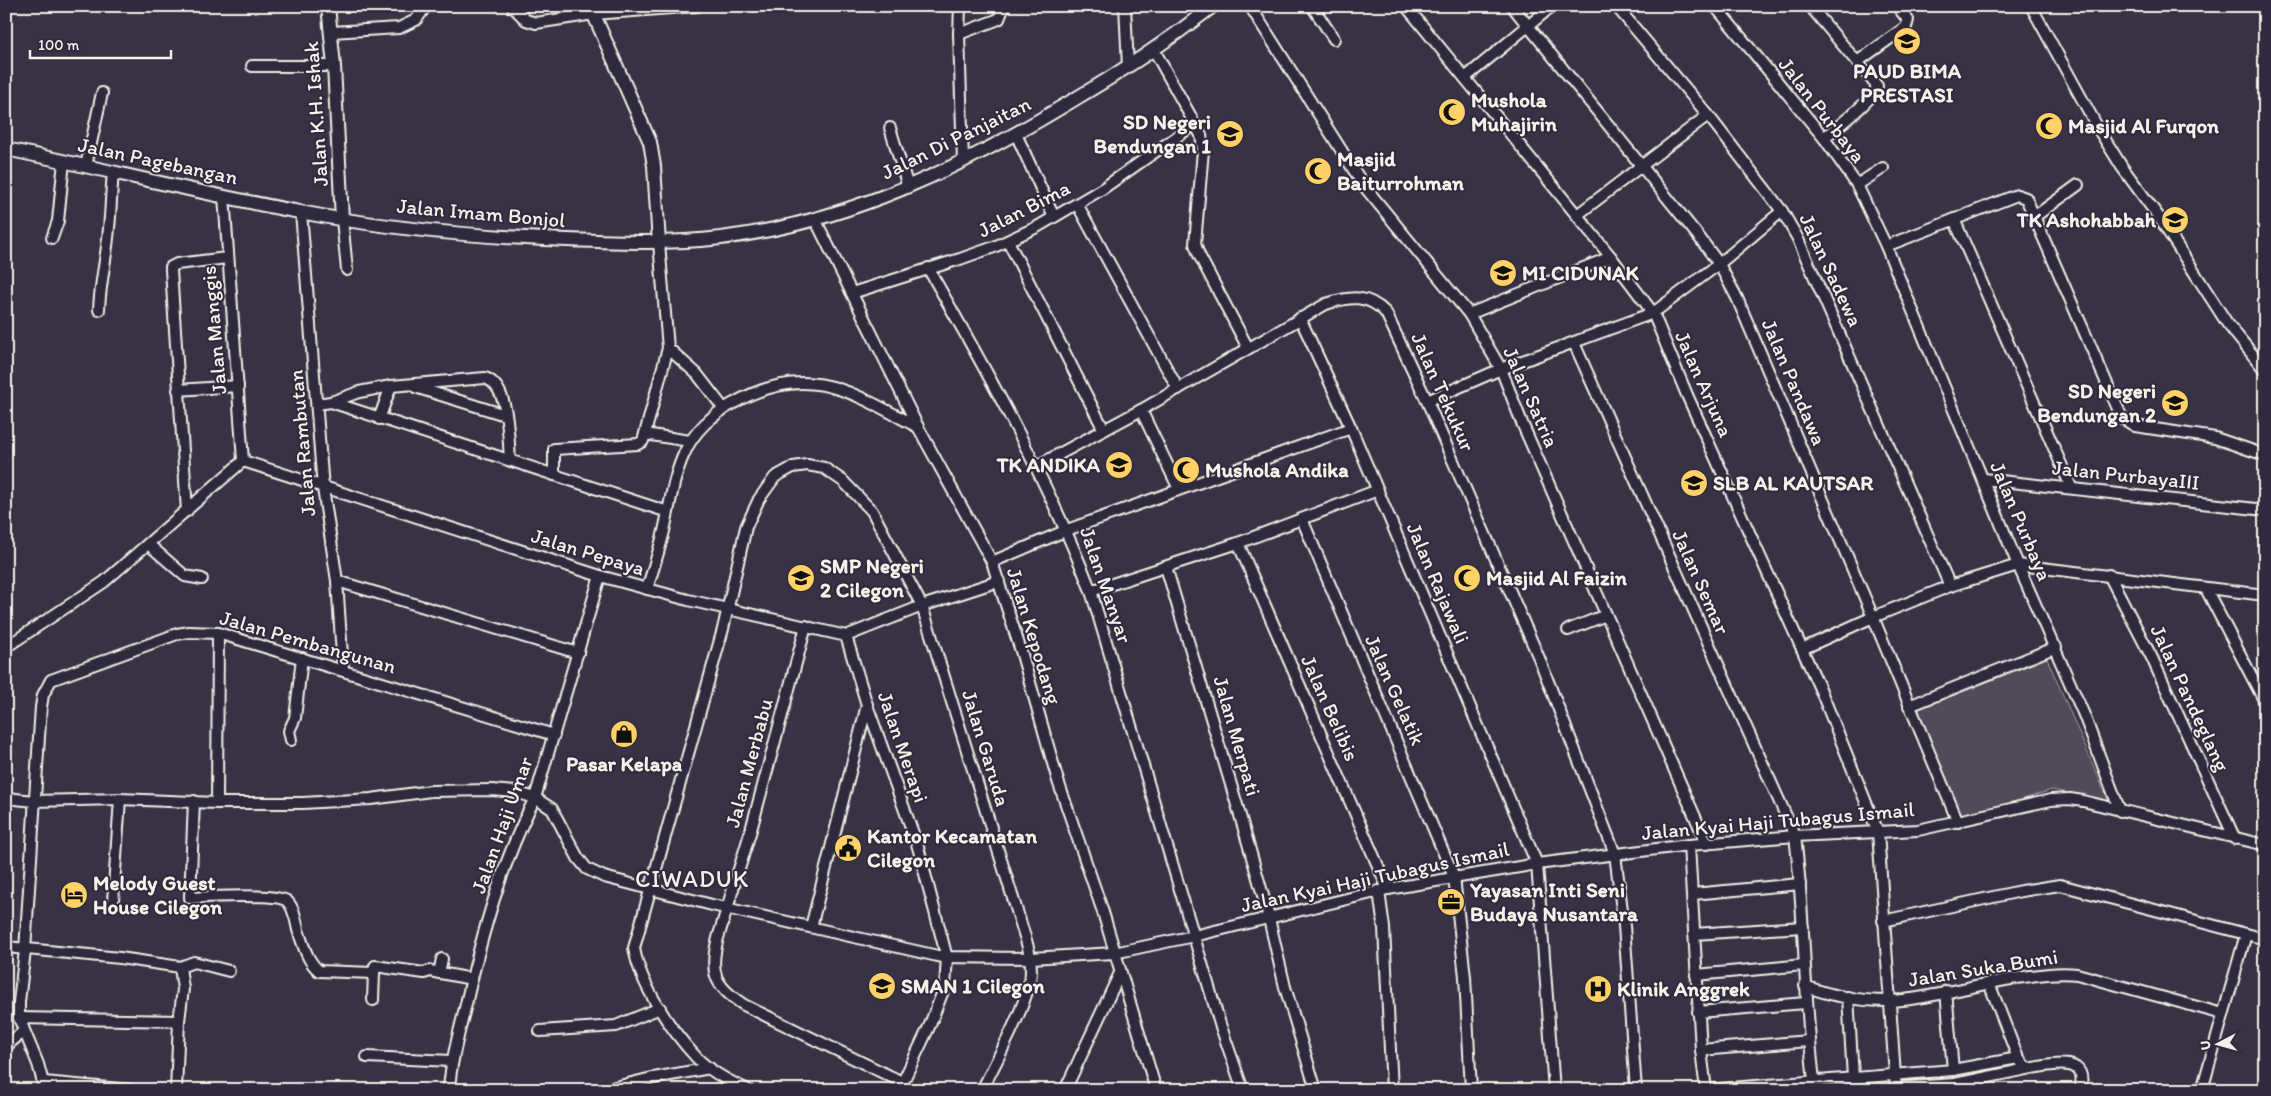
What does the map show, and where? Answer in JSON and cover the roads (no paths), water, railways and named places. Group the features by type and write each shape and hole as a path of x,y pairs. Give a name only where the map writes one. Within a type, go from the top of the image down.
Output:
{"street":[{"name":"Jalan K.H. Ishak","path":"328,6 334,66 342,219"},
{"path":"331,32 399,28 416,20 426,6"},
{"path":"513,7 526,20 536,23 592,10 697,6"},
{"path":"960,6 959,34 963,162"},
{"path":"959,34 999,18 1004,6"},
{"path":"1125,6 1128,66"},
{"name":"Jalan Satria","path":"1250,6 1364,186 1469,314 1501,369 1522,423 1707,844"},
{"path":"1312,6 1334,39"},
{"name":"Jalan Arjuna","path":"1406,6 1611,257 1653,313 1687,395 1802,649 1878,832 1896,1089"},
{"name":"Jalan Pandawa","path":"1512,6 1719,264 1737,298 1958,822"},
{"path":"1464,78 1552,6"},
{"name":"Jalan Sadewa","path":"1616,6 1708,115 1782,211 1811,264 1950,586"},
{"name":"Jalan Purbaya","path":"1714,6 1824,138 1857,185 1886,246 2018,565 2056,647 2120,811"},
{"path":"1810,6 1877,86 1876,92 1824,138"},
{"path":"1856,62 1906,27 1908,20 1897,6"},
{"path":"2031,6 2099,130 2122,167 2158,216 2227,323 2265,370"},
{"name":"Jalan Di Panjaitan","path":"659,243 720,238 815,219 908,187 963,162 1016,134 1154,50 1207,8"},
{"path":"554,475 553,450 642,443 668,348 654,166 650,142 592,10"},
{"path":"1154,50 1201,136 1203,150 1195,244 1248,348"},
{"path":"252,66 334,66"},
{"path":"86,166 102,93"},
{"path":"1577,215 1708,115"},
{"name":"Jalan Bima","path":"852,294 960,259 1008,241 1078,204 1195,124"},
{"path":"890,128 908,187"},
{"path":"1016,134 1054,218"},
{"name":"Jalan Pagebangan","path":"6,149 301,212"},
{"path":"52,238 58,221 64,161"},
{"path":"1857,185 1883,168"},
{"path":"99,310 114,173"},
{"path":"2034,217 2078,185"},
{"path":"1886,246 2017,195 2026,198 2119,413 2126,422 2135,426 2216,438 2265,454"},
{"name":"Jalan Manggis","path":"224,196 243,461"},
{"path":"1078,204 1178,389"},
{"path":"1427,401 1501,369 1653,313 1719,264 1782,211"},
{"name":"Jalan Imam Bonjol","path":"301,212 451,234 659,243"},
{"name":"Jalan Rambutan","path":"301,212 323,488 337,581 342,670"},
{"path":"342,219 348,270"},
{"name":"Jalan Kepodang","path":"815,219 918,427 992,562 1058,781 1102,909 1156,1090"},
{"path":"1954,219 2071,487"},
{"path":"1008,241 1104,430"},
{"path":"1469,314 1611,257"},
{"path":"187,512 171,267 177,264 228,258"},
{"name":"Jalan Manyar","path":"928,268 1037,466 1067,530 1092,592 1220,1024 1243,1090"},
{"name":"Jalan Tekukur","path":"1037,466 1141,410 1300,318 1337,300 1368,299 1377,303 1386,313 1427,401 1539,658 1615,854 1624,926 1636,1090"},
{"name":"Jalan Rajawali","path":"1300,318 1378,490 1537,864 1554,1090"},
{"name":"Jalan Semar","path":"1574,343 1794,836 1800,884 1806,1003 1814,1080"},
{"path":"668,348 697,374 724,408"},
{"path":"317,404 391,386 411,386 456,379 485,378 491,380 501,393 510,461"},
{"path":"647,590 678,471 690,441 703,426 724,408 756,391 770,387 786,383 820,383 847,392 918,427"},
{"path":"178,390 238,386"},
{"path":"379,419 391,386"},
{"path":"411,386 505,415"},
{"path":"330,402 668,512"},
{"path":"1141,410 1179,489"},
{"path":"992,562 1067,530 1351,428"},
{"path":"645,434 690,441"},
{"path":"6,647 104,582 187,512 243,461"},
{"name":"Jalan Pepaya","path":"243,461 647,590 846,636"},
{"name":"Jalan Garuda","path":"748,1090 732,1086 697,1057 660,1008 638,970 634,948 723,629 746,527 759,499 775,477 793,466 807,465 824,468 843,481 872,511 922,606 1030,958"},
{"name":"Jalan PurbayaIII","path":"1983,479 2071,487 2265,510"},
{"path":"1092,592 1238,542 1378,490"},
{"name":"Jalan Gelatik","path":"1302,519 1454,877 1465,977 1472,1090"},
{"name":"Jalan Belibis","path":"1238,542 1384,890 1384,928 1392,1090"},
{"path":"148,544 185,576 202,579"},
{"path":"1802,649 1873,617 1950,586 2018,565 2265,595"},
{"name":"Jalan Merpati","path":"1166,567 1235,796 1285,987 1316,1090"},
{"name":"Jalan Pandeglang","path":"2109,575 2152,658 2235,838"},
{"name":"Jalan Haji Umar","path":"448,1090 451,1061 485,927 524,818 535,798 600,576"},
{"path":"337,581 578,653"},
{"path":"846,636 922,606 999,581"},
{"path":"2206,589 2265,702"},
{"path":"1568,630 1606,616"},
{"name":"Jalan Merbabu","path":"806,626 751,830 714,955 713,969 723,990 744,1005 900,1086"},
{"name":"Jalan Pembangunan","path":"44,1086 19,1018 19,1002 25,950 34,801 43,695 51,680 177,634 189,632 218,633 554,735"},
{"path":"217,803 218,633"},
{"name":"Jalan Merapi","path":"846,636 867,705 918,847 947,958 946,986 929,1027 900,1086"},
{"path":"1909,706 2056,647"},
{"path":"291,740 289,731 295,718 295,703 302,658"},
{"path":"2252,676 2265,677"},
{"path":"811,927 852,758 867,705"},
{"path":"6,798 34,801 120,799 217,803 303,803 371,799 431,791 462,790 515,792 535,798"},
{"name":"Jalan Kyai Haji Tubagus Ismail","path":"535,798 552,809 578,858 587,869 604,877 727,908 947,958 1030,958 1114,952 1194,936 1384,890 1454,877 1537,864 1689,845 1794,836 1918,830 2036,803 2070,799 2265,845"},
{"path":"113,901 120,799"},
{"path":"194,801 190,898 281,898 289,903 307,954 319,971 374,973"},
{"path":"1689,845 1698,1012 1706,1090 1954,1070 2018,1058"},
{"path":"1693,894 1800,884"},
{"path":"1883,921 2021,891 2060,886 2265,939"},
{"path":"1694,934 1802,927"},
{"path":"2202,1090 2246,934"},
{"path":"6,947 120,958 180,967 194,962 229,971"},
{"path":"982,1090 1006,1042 1028,986 1030,958"},
{"path":"440,973 442,959"},
{"path":"1696,974 1804,965"},
{"path":"373,1000 375,966 424,973 430,971 472,979"},
{"path":"176,1090 179,1021 183,990 180,967"},
{"path":"1065,1090 1120,972"},
{"name":"Jalan Suka Bumi","path":"1806,986 1819,991 1848,997 1889,1001 2050,974 2078,974 2223,1014"},
{"path":"1989,983 2018,1058 2027,1069"},
{"path":"1946,991 1954,1070"},
{"path":"1848,997 1853,1077"},
{"path":"1698,1012 1806,1003"},
{"path":"540,1031 616,1026 660,1008"},
{"path":"19,1018 179,1021"},
{"path":"6,1046 24,1031"},
{"path":"1701,1050 1809,1041"},
{"path":"367,1056 451,1061"},
{"path":"1896,1089 1955,1084 2027,1069 2066,1064 2080,1072 2083,1078 2080,1090"},
{"path":"603,1090 648,1084 710,1068"},
{"path":"44,1086 132,1090"}],"place":[{"name":"PAUD BIMA PRESTASI","path":"1907,41"},
{"name":"Mushola Muhajirin","path":"1452,112"},
{"name":"Masjid Al Furqon","path":"2049,126"},
{"name":"SD Negeri Bendungan 1","path":"1230,134"},
{"name":"Masjid Baiturrohman","path":"1318,171"},
{"name":"TK Ashohabbah","path":"2175,220"},
{"name":"MI CIDUNAK","path":"1503,273"},
{"name":"SD Negeri Bendungan 2","path":"2175,403"},
{"name":"TK ANDIKA","path":"1119,465"},
{"name":"Mushola Andika","path":"1186,470"},
{"name":"SLB AL KAUTSAR","path":"1694,483"},
{"name":"SMP Negeri 2 Cilegon","path":"801,578"},
{"name":"Masjid Al Faizin","path":"1467,578"},
{"name":"Pasar Kelapa","path":"624,734"},
{"name":"Kantor Kecamatan Cilegon","path":"848,848"},
{"name":"Melody Guest House Cilegon","path":"74,895"},
{"name":"Yayasan Inti Seni Budaya Nusantara","path":"1451,902"},
{"name":"SMAN 1 Cilegon","path":"882,986"},
{"name":"Klinik Anggrek","path":"1598,989"}],"district":[{"name":"CIWADUK","path":"692,879"}]}
